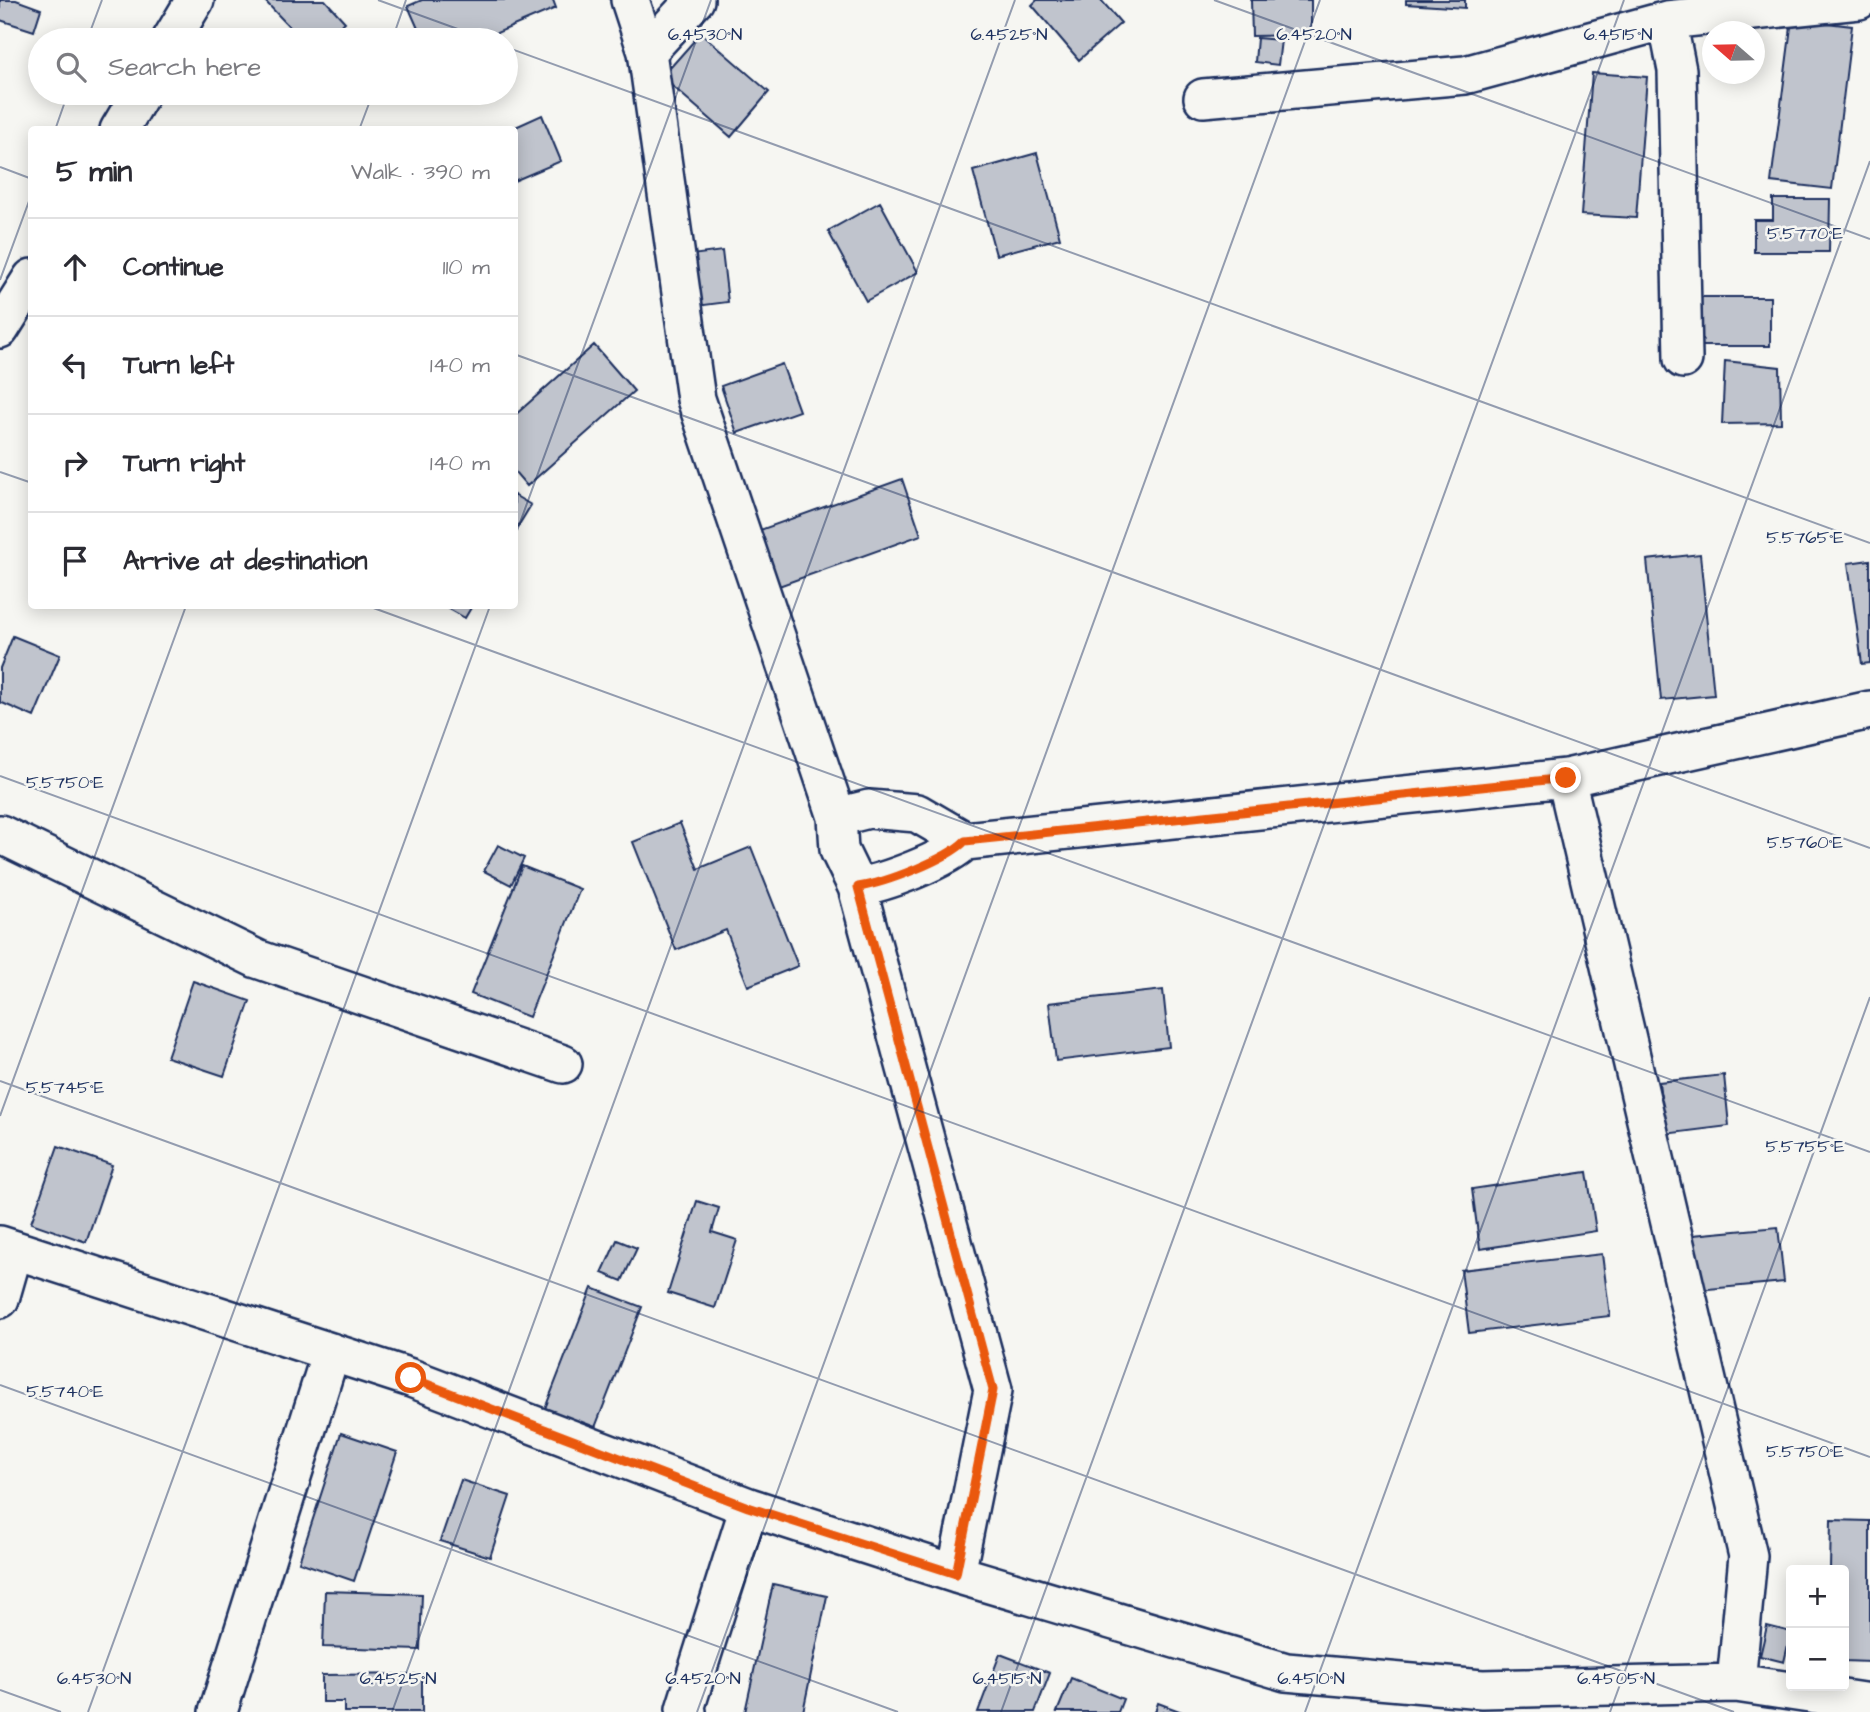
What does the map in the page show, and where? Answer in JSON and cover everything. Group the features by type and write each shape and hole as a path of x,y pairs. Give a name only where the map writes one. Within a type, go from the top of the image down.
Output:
{"street":[{"path":"179,28 195,0"},
{"path":"630,0 647,52 696,399 837,817 839,850 858,887 993,1390 956,1574"},
{"path":"647,52 695,0"},
{"path":"1203,98 1465,75 1667,20 1859,0"},
{"path":"1667,20 1677,70 1683,359"},
{"path":"122,126 134,105"},
{"path":"837,817 869,809 916,813 965,841 1566,778 1870,710"},
{"path":"1566,778 1748,1556 1736,1683"},
{"path":"0,834 257,959 563,1064"},
{"path":"858,887 871,885 932,861 955,850 965,841"},
{"path":"0,1299 7,1248 411,1378 748,1507 956,1574 1286,1672 1482,1689 1736,1683 1870,1703"},
{"path":"218,1712 331,1352"},
{"path":"687,1712 685,1709 748,1507"}],"building":[{"path":"0,0 16,0 41,9 35,28 28,29 0,20"},
{"path":"264,0 325,0 345,22 338,28 291,28"},
{"path":"422,0 553,0 556,8 508,28 418,28 408,6"},
{"path":"1037,0 1101,0 1121,23 1079,60 1032,5"},
{"path":"1251,0 1311,0 1311,35 1252,36"},
{"path":"1406,0 1465,0 1465,8 1406,4"},
{"path":"1792,19 1852,26 1832,189 1771,182"},
{"path":"701,33 769,92 731,137 662,77"},
{"path":"1257,38 1281,40 1278,65 1255,62"},
{"path":"1592,73 1647,77 1636,218 1581,215"},
{"path":"542,115 561,161 518,179 518,126"},
{"path":"1037,153 1060,238 996,255 973,171"},
{"path":"1773,199 1830,199 1829,252 1754,252 1754,220 1773,220"},
{"path":"880,202 918,272 866,301 828,231"},
{"path":"722,251 728,302 697,306 691,255"},
{"path":"1695,297 1770,297 1770,346 1695,346"},
{"path":"594,345 634,391 527,486 518,476 518,412"},
{"path":"1725,361 1780,367 1781,423 1722,424"},
{"path":"782,364 799,411 737,433 721,386"},
{"path":"902,479 921,535 779,586 760,530"},
{"path":"518,497 531,505 518,526"},
{"path":"1700,554 1714,695 1661,700 1647,560"},
{"path":"1870,560 1870,663 1862,664 1848,563"},
{"path":"449,609 470,609 465,618"},
{"path":"13,636 60,655 34,717 0,702 0,668"},
{"path":"680,823 698,869 751,847 798,966 748,986 726,930 676,950 633,842"},
{"path":"498,845 524,858 511,885 484,871"},
{"path":"522,866 580,889 529,1017 471,994"},
{"path":"193,981 250,1001 224,1076 167,1057"},
{"path":"1163,990 1169,1047 1056,1061 1049,1003"},
{"path":"1724,1075 1729,1126 1665,1134 1659,1082"},
{"path":"58,1146 112,1165 86,1242 31,1223"},
{"path":"1587,1172 1596,1231 1480,1249 1472,1189"},
{"path":"697,1201 719,1208 712,1232 737,1240 715,1308 668,1293"},
{"path":"1778,1227 1784,1282 1698,1290 1693,1235"},
{"path":"617,1240 637,1248 622,1281 602,1273"},
{"path":"1602,1254 1610,1316 1469,1333 1461,1270"},
{"path":"592,1288 642,1307 594,1430 544,1411"},
{"path":"341,1433 397,1452 354,1581 299,1562"},
{"path":"461,1480 510,1496 490,1557 440,1541"},
{"path":"1831,1520 1870,1521 1870,1662 1849,1661 1849,1565 1830,1565"},
{"path":"773,1584 827,1596 803,1712 745,1712"},
{"path":"325,1591 422,1594 420,1650 323,1647"},
{"path":"1767,1626 1786,1631 1784,1662 1760,1656"},
{"path":"1000,1654 1050,1673 1035,1712 978,1712"},
{"path":"422,1674 422,1712 344,1712 344,1702 322,1702 322,1675"},
{"path":"1071,1678 1123,1699 1118,1712 1057,1712"},
{"path":"1158,1703 1182,1712 1155,1712"}],"route":[{"path":"411,1378 748,1507 956,1574 993,1390 858,887 871,885 932,861 955,850 965,841 1566,778"}]}
